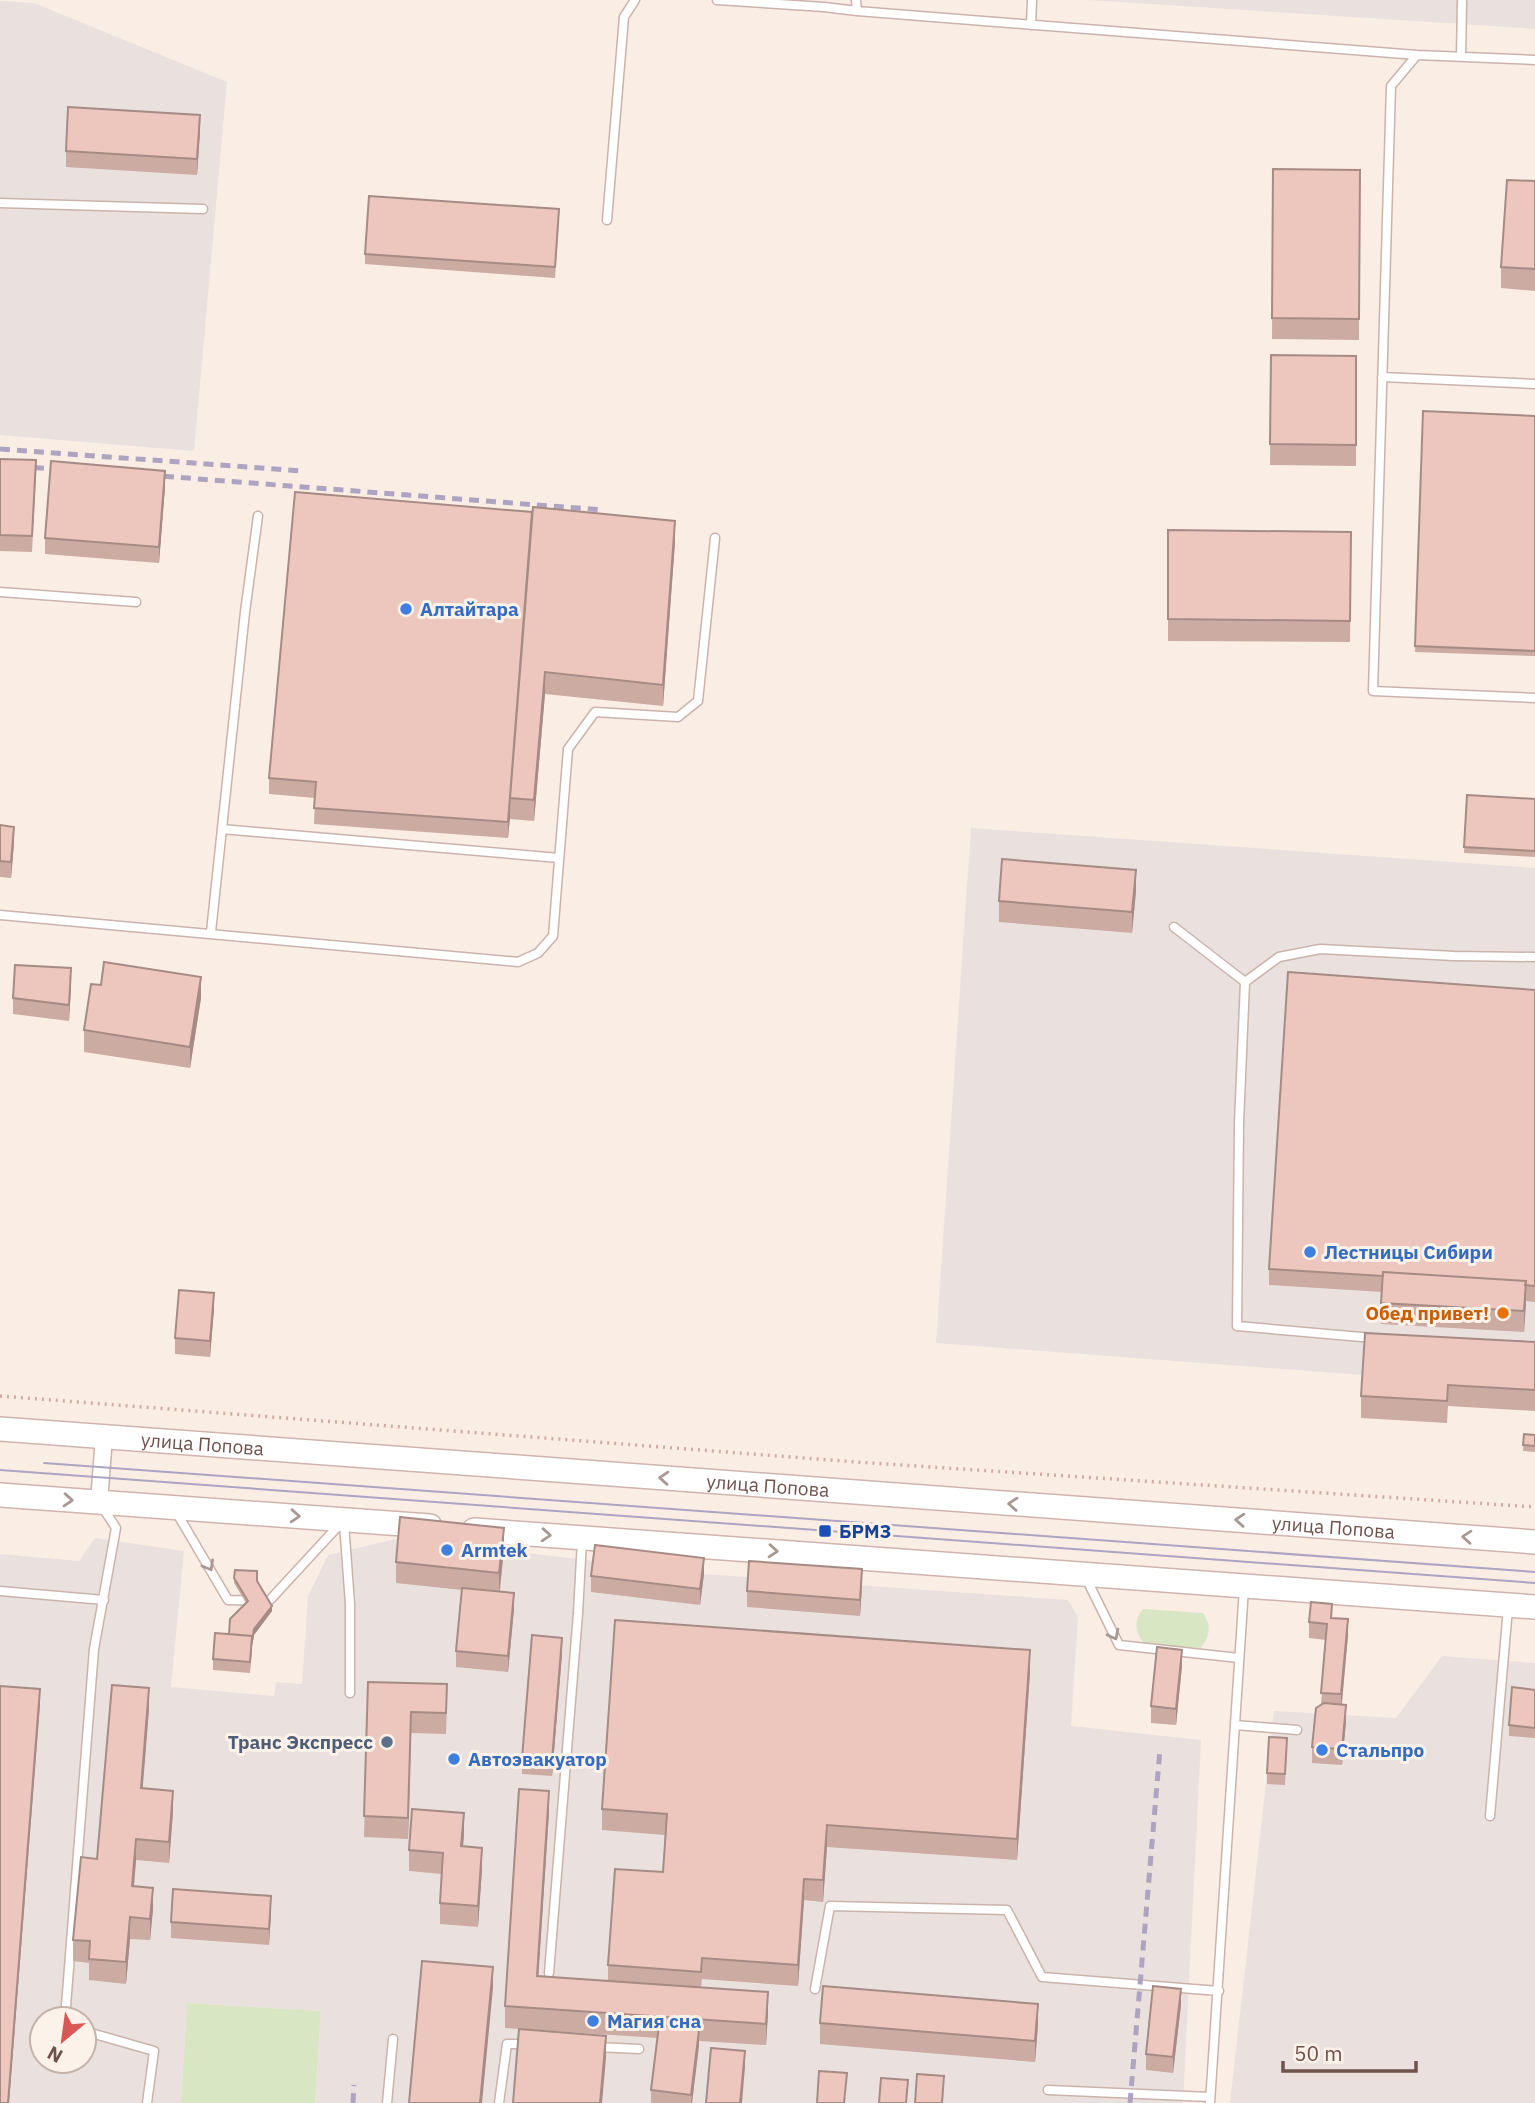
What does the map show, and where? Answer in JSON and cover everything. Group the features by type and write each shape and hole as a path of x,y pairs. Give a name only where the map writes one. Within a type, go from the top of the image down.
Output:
{"main road":[{"name":"улица Попова","path":"0,1429 1535,1542"},
{"path":"0,1495 1535,1606"}],"street":[{"path":"99,1502 104,1437"}],"lane":[{"path":"607,220 624,17 635,0"},
{"path":"717,0 1417,55 1535,60"},
{"path":"856,0 857,11"},
{"path":"1031,25 1032,0"},
{"path":"1461,55 1462,2"},
{"path":"1417,55 1391,86 1373,691 1535,698"},
{"path":"0,203 203,209"},
{"path":"1382,377 1535,384"},
{"path":"211,932 244,612 258,516"},
{"path":"0,915 211,932 518,962 538,953 553,936 568,749 595,712 678,717 698,701 715,538"},
{"path":"0,592 136,602"},
{"path":"222,828 559,858"},
{"path":"1174,927 1245,982"},
{"path":"1245,982 1279,957 1320,949 1535,957"},
{"path":"1245,982 1239,1123 1237,1326 1382,1339"},
{"path":"66,2005 94,1649 116,1528 99,1502"},
{"path":"174,1508 228,1600 269,1601 344,1520"},
{"path":"344,1520 350,1604 350,1693"},
{"path":"549,1973 582,1537"},
{"path":"1084,1574 1119,1645 1239,1658"},
{"path":"1048,2090 1210,2100 1245,1586"},
{"path":"0,1591 104,1600"},
{"path":"1490,1816 1508,1605"},
{"path":"1235,1725 1297,1730"},
{"path":"815,1989 830,1906 1007,1910 1042,1977 1219,1992"},
{"path":"98,2035 154,2051 147,2103"},
{"path":"387,2103 393,2039"},
{"path":"499,2103 507,2043 533,2045"},
{"path":"586,2047 639,2049"}],"path":[{"path":"0,1396 856,1462 1535,1507"}],"shaded area":[{"path":"1088,0 1535,0 1535,29 1508,27"},
{"path":"0,1 34,3 227,82 194,451 0,435"},
{"path":"971,828 1535,868 1535,1388 936,1343"},
{"path":"95,1538 184,1551 171,1687 274,1696 276,1682 302,1684 308,1596 328,1555 400,1538 704,1574 1068,1600 1078,1617 1071,1726 1201,1740 1183,2103 315,2103 321,2011 187,2003 181,2103 0,2103 0,1554 79,1561"},
{"path":"1442,1656 1535,1663 1535,2103 1230,2103 1274,1711 1396,1718"}],"green space":[{"path":"1143,1609 1203,1613 1209,1627 1206,1640 1200,1648 1145,1644 1136,1626"},
{"path":"187,2003 321,2011 315,2103 181,2103"}],"building":[{"path":"68,107 200,115 197,159 66,151"},
{"path":"1273,169 1360,170 1359,319 1272,318"},
{"path":"1507,180 1535,181 1535,269 1501,267"},
{"path":"369,196 559,209 555,267 365,254"},
{"path":"1271,355 1356,356 1356,445 1270,444"},
{"path":"1423,411 1535,416 1535,651 1415,646"},
{"path":"0,459 36,460 32,536 0,535"},
{"path":"51,461 165,471 159,547 45,538"},
{"name":"Алтайтара","path":"295,492 532,512 508,822 314,808 316,782 269,778"},
{"path":"533,507 675,521 663,685 545,672 534,800 510,798"},
{"path":"1168,530 1351,532 1350,621 1168,619"},
{"path":"1467,795 1535,799 1535,851 1464,847"},
{"path":"0,825 14,827 11,862 0,861"},
{"path":"1002,859 1136,870 1132,912 999,901"},
{"path":"104,962 201,977 190,1047 84,1030 91,984 101,985"},
{"path":"15,965 71,968 69,1005 13,998"},
{"path":"1288,972 1535,990 1535,1286 1525,1285 1526,1281 1383,1272 1383,1276 1269,1269"},
{"path":"1383,1272 1526,1281 1524,1311 1381,1303"},
{"path":"179,1290 214,1293 210,1341 175,1338"},
{"path":"1365,1333 1535,1342 1535,1390 1448,1385 1447,1401 1361,1396"},
{"path":"1524,1434 1535,1435 1535,1446 1523,1445"},
{"path":"400,1517 504,1528 499,1573 396,1562"},
{"path":"595,1545 704,1558 700,1589 591,1576"},
{"path":"749,1561 862,1569 860,1600 747,1591"},
{"path":"235,1570 257,1571 257,1581 272,1606 254,1629 252,1641 252,1636 229,1634 230,1619 248,1601 234,1578"},
{"path":"462,1588 514,1593 508,1656 456,1651"},
{"path":"1311,1602 1332,1604 1331,1618 1348,1619 1341,1694 1321,1693 1327,1624 1309,1622"},
{"path":"615,1620 1030,1650 1017,1839 827,1825 823,1880 804,1879 798,1965 702,1958 701,1972 608,1965 615,1869 663,1872 667,1814 602,1809"},
{"path":"215,1633 252,1636 250,1662 213,1659"},
{"path":"532,1635 562,1638 552,1760 522,1758"},
{"path":"1157,1647 1182,1650 1176,1709 1151,1706"},
{"path":"368,1682 447,1684 446,1713 411,1712 408,1818 364,1816"},
{"path":"112,1685 149,1688 141,1788 173,1791 169,1842 136,1839 132,1886 153,1888 150,1919 130,1917 126,1962 89,1959 90,1941 73,1940 81,1857 97,1859"},
{"path":"0,1686 40,1689 8,2103 0,2103"},
{"path":"1512,1687 1535,1690 1535,1728 1509,1725"},
{"path":"1324,1703 1346,1705 1342,1749 1312,1747 1316,1708"},
{"path":"1269,1737 1287,1738 1285,1774 1267,1773"},
{"path":"519,1789 549,1791 537,1976 768,1992 766,2024 505,2006"},
{"path":"412,1809 464,1813 461,1846 482,1848 478,1906 440,1903 443,1853 409,1850"},
{"path":"173,1889 271,1896 269,1929 171,1922"},
{"path":"422,1961 493,1967 480,2103 409,2103"},
{"path":"823,1986 1038,2004 1035,2041 820,2023"},
{"path":"1153,1986 1181,1989 1173,2057 1146,2054"},
{"path":"659,2025 699,2030 691,2095 651,2090"},
{"path":"519,2029 606,2036 600,2103 513,2103"},
{"path":"711,2048 745,2051 740,2103 706,2103"},
{"path":"819,2071 847,2073 844,2103 817,2103"},
{"path":"917,2074 944,2076 942,2103 915,2103"},
{"path":"881,2078 908,2080 906,2103 879,2103"}],"tram line":[{"path":"44,1463 1535,1572"},
{"path":"0,1470 1535,1583"}],"railway":[{"path":"0,449 302,471"},
{"path":"0,465 70,470"},
{"path":"147,475 603,510"},
{"path":"1130,2103 1160,1749"},
{"path":"353,2103 354,2085"}],"place":[{"name":"Алтайтара","path":"406,609"},
{"name":"Лестницы Сибири","path":"1310,1252"},
{"name":"Обед привет!","path":"1503,1313"},
{"name":"БРМЗ","path":"825,1531"},
{"name":"Armtek","path":"447,1550"},
{"name":"Транс Экспресс","path":"387,1742"},
{"name":"Стальпро","path":"1322,1750"},
{"name":"Автоэвакуатор","path":"454,1759"},
{"name":"Магия сна","path":"593,2021"}]}
